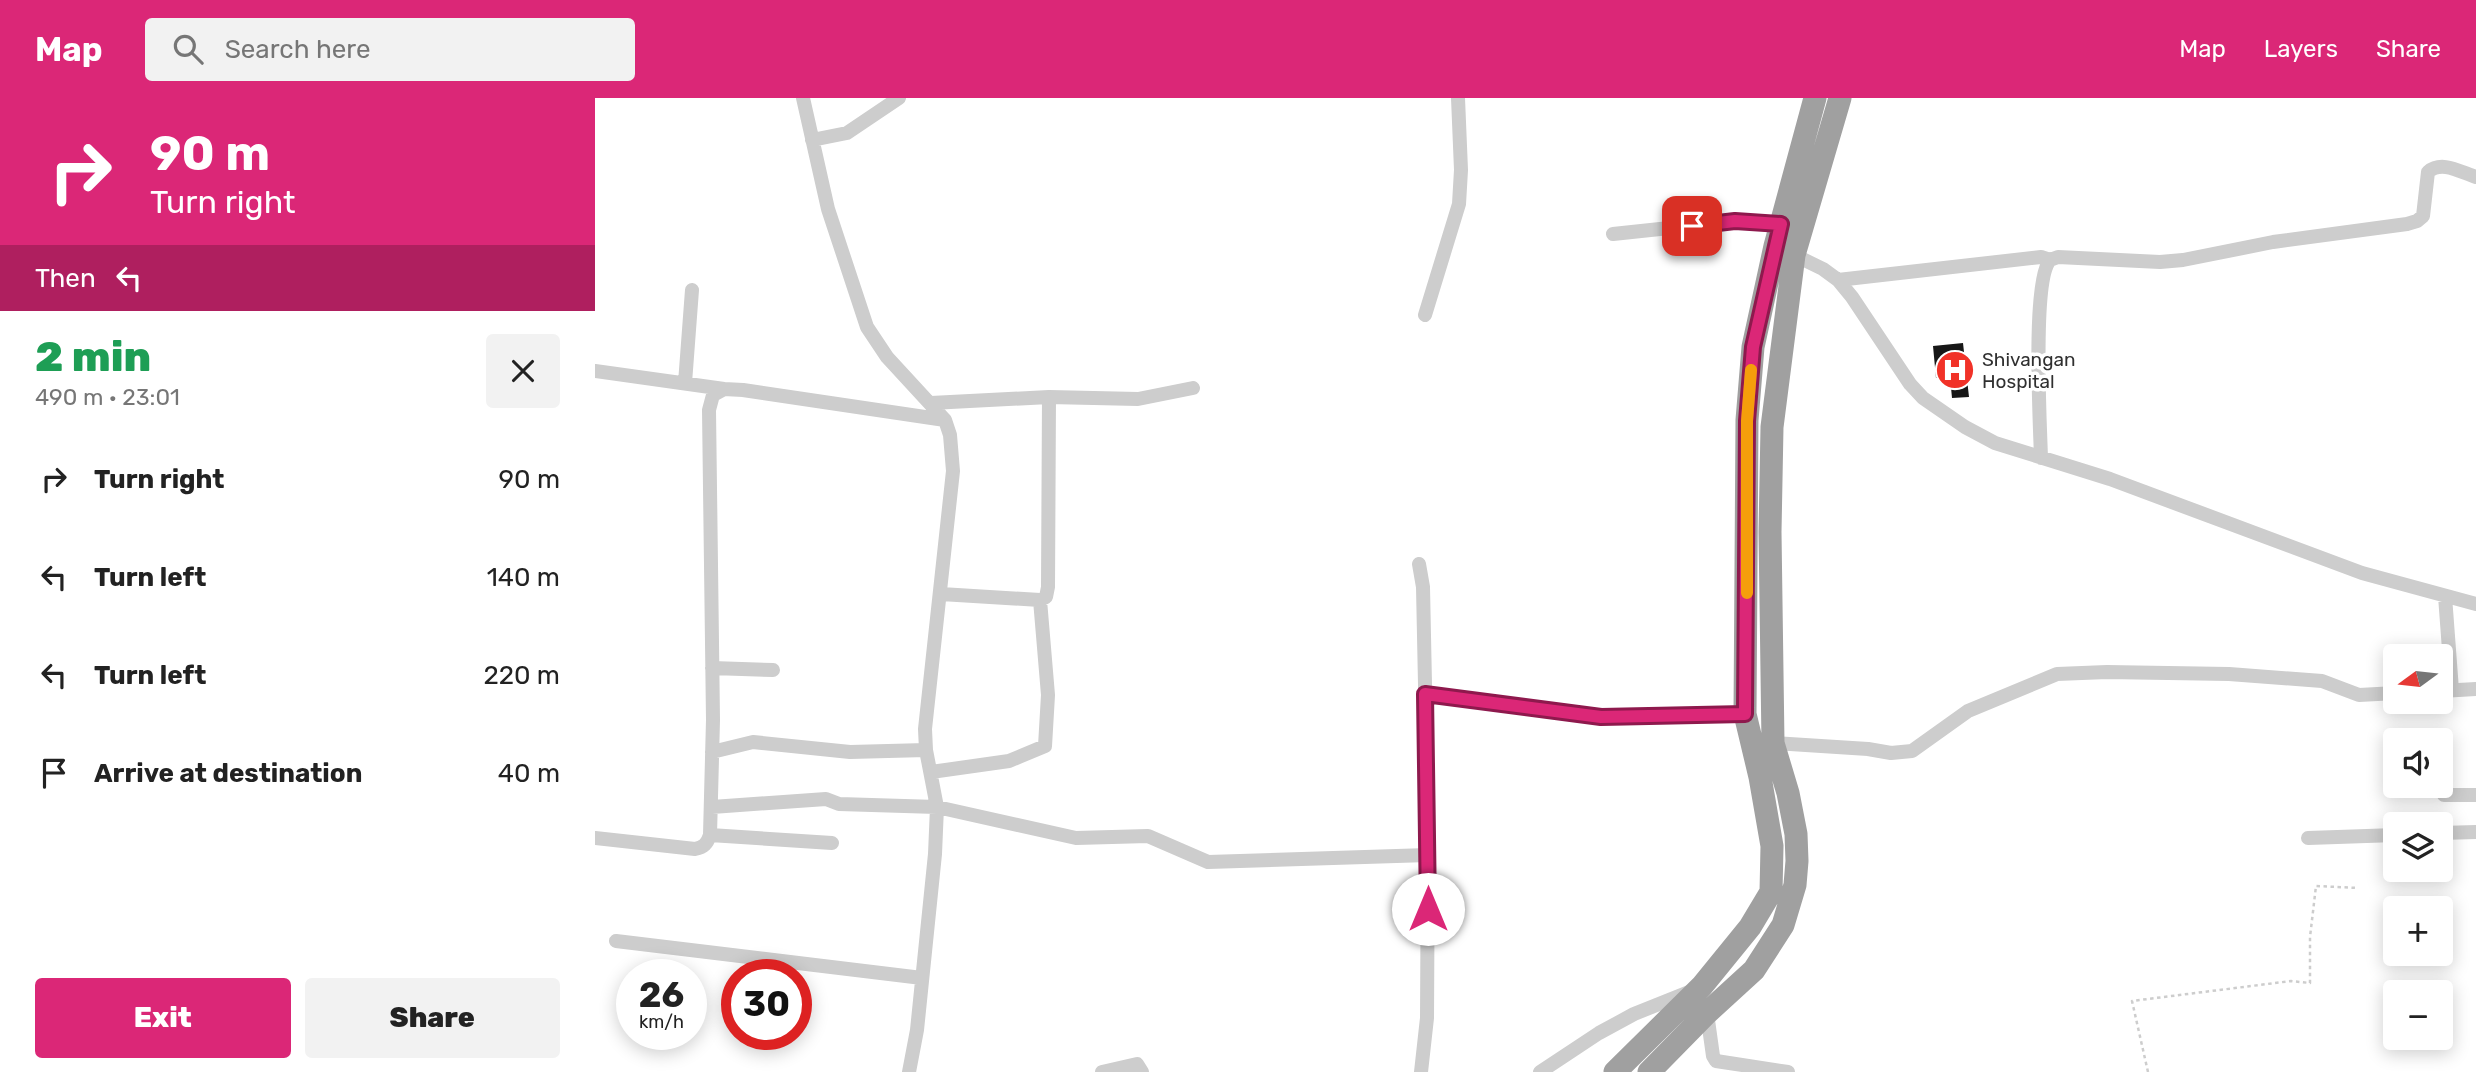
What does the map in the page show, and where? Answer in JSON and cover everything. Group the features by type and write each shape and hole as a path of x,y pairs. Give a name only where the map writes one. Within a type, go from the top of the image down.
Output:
{"highway":[{"path":"1615,1072 1702,986 1750,927 1771,892 1772,846 1745,714 1747,421 1753,347 1783,242 1815,98"},
{"path":"1649,1072 1754,970 1783,925 1795,885 1796,834 1788,793 1773,743 1770,532 1772,427 1783,242 1840,98"}],"street":[{"path":"803,98 828,209 867,327 887,357 945,420 950,435 953,471 925,729 926,750 937,807 935,854 917,1030 909,1072"},
{"path":"812,140 847,133 899,98"},
{"path":"1425,315 1459,204 1461,170 1458,98"},
{"path":"2041,458 2038,373 2040,310 2044,270 2050,260 2058,257 2127,262 2183,260 2273,242 2407,224 2423,216 2428,172 2435,166 2476,177"},
{"path":"1613,234 1735,221 1783,242 1838,280 1910,384 1923,398 1965,427 1995,443 2111,479 2362,573 2476,604"},
{"path":"1838,280 2041,257 2050,260"},
{"path":"685,383 692,290"},
{"path":"595,371 945,420"},
{"path":"931,403 1049,397 1138,399 1193,388"},
{"path":"595,838 695,849 708,843 711,835 709,410 713,395 724,389"},
{"path":"941,594 1040,600 1046,597 1049,397"},
{"path":"1419,564 1423,587 1428,855 1427,1018 1421,1072"},
{"path":"2445,596 2446,644"},
{"path":"931,772 1009,761 1045,746 1048,695 1040,600"},
{"path":"712,668 773,670"},
{"path":"1773,743 1891,753 1912,751 1968,711 2057,674 2229,674 2322,681 2360,695 2383,694"},
{"path":"2453,690 2476,689"},
{"path":"1425,694 1601,717 1745,714"},
{"path":"712,752 753,742 850,752 926,750"},
{"path":"2453,795 2476,795"},
{"path":"712,807 826,799 839,804 937,807 1076,838 1148,836 1207,862 1428,855"},
{"path":"2453,833 2476,832"},
{"path":"711,835 832,843"},
{"path":"2308,838 2383,835"},
{"path":"616,942 922,978"},
{"path":"1540,1072 1599,1033 1635,1014 1702,986"},
{"path":"1707,1013 1716,1061 1788,1072"},
{"path":"1708,1072 1713,1056"},
{"path":"1102,1072 1137,1064 1142,1072"}],"path":[{"path":"2148,1072 2132,1001 2291,981 2310,983 2310,937 2316,886 2358,888"}],"building":[{"path":"1963,343 1969,397 1952,398 1950,377 1936,378 1933,346"}],"slow traffic":[{"path":"1747,593 1747,421 1751,370"}],"place":[{"name":"Shivangan Hospital","path":"1955,370"}],"route":[{"path":"1428,909 1425,694 1601,717 1745,714 1747,421 1753,347 1781,224 1735,221 1692,226"}]}
